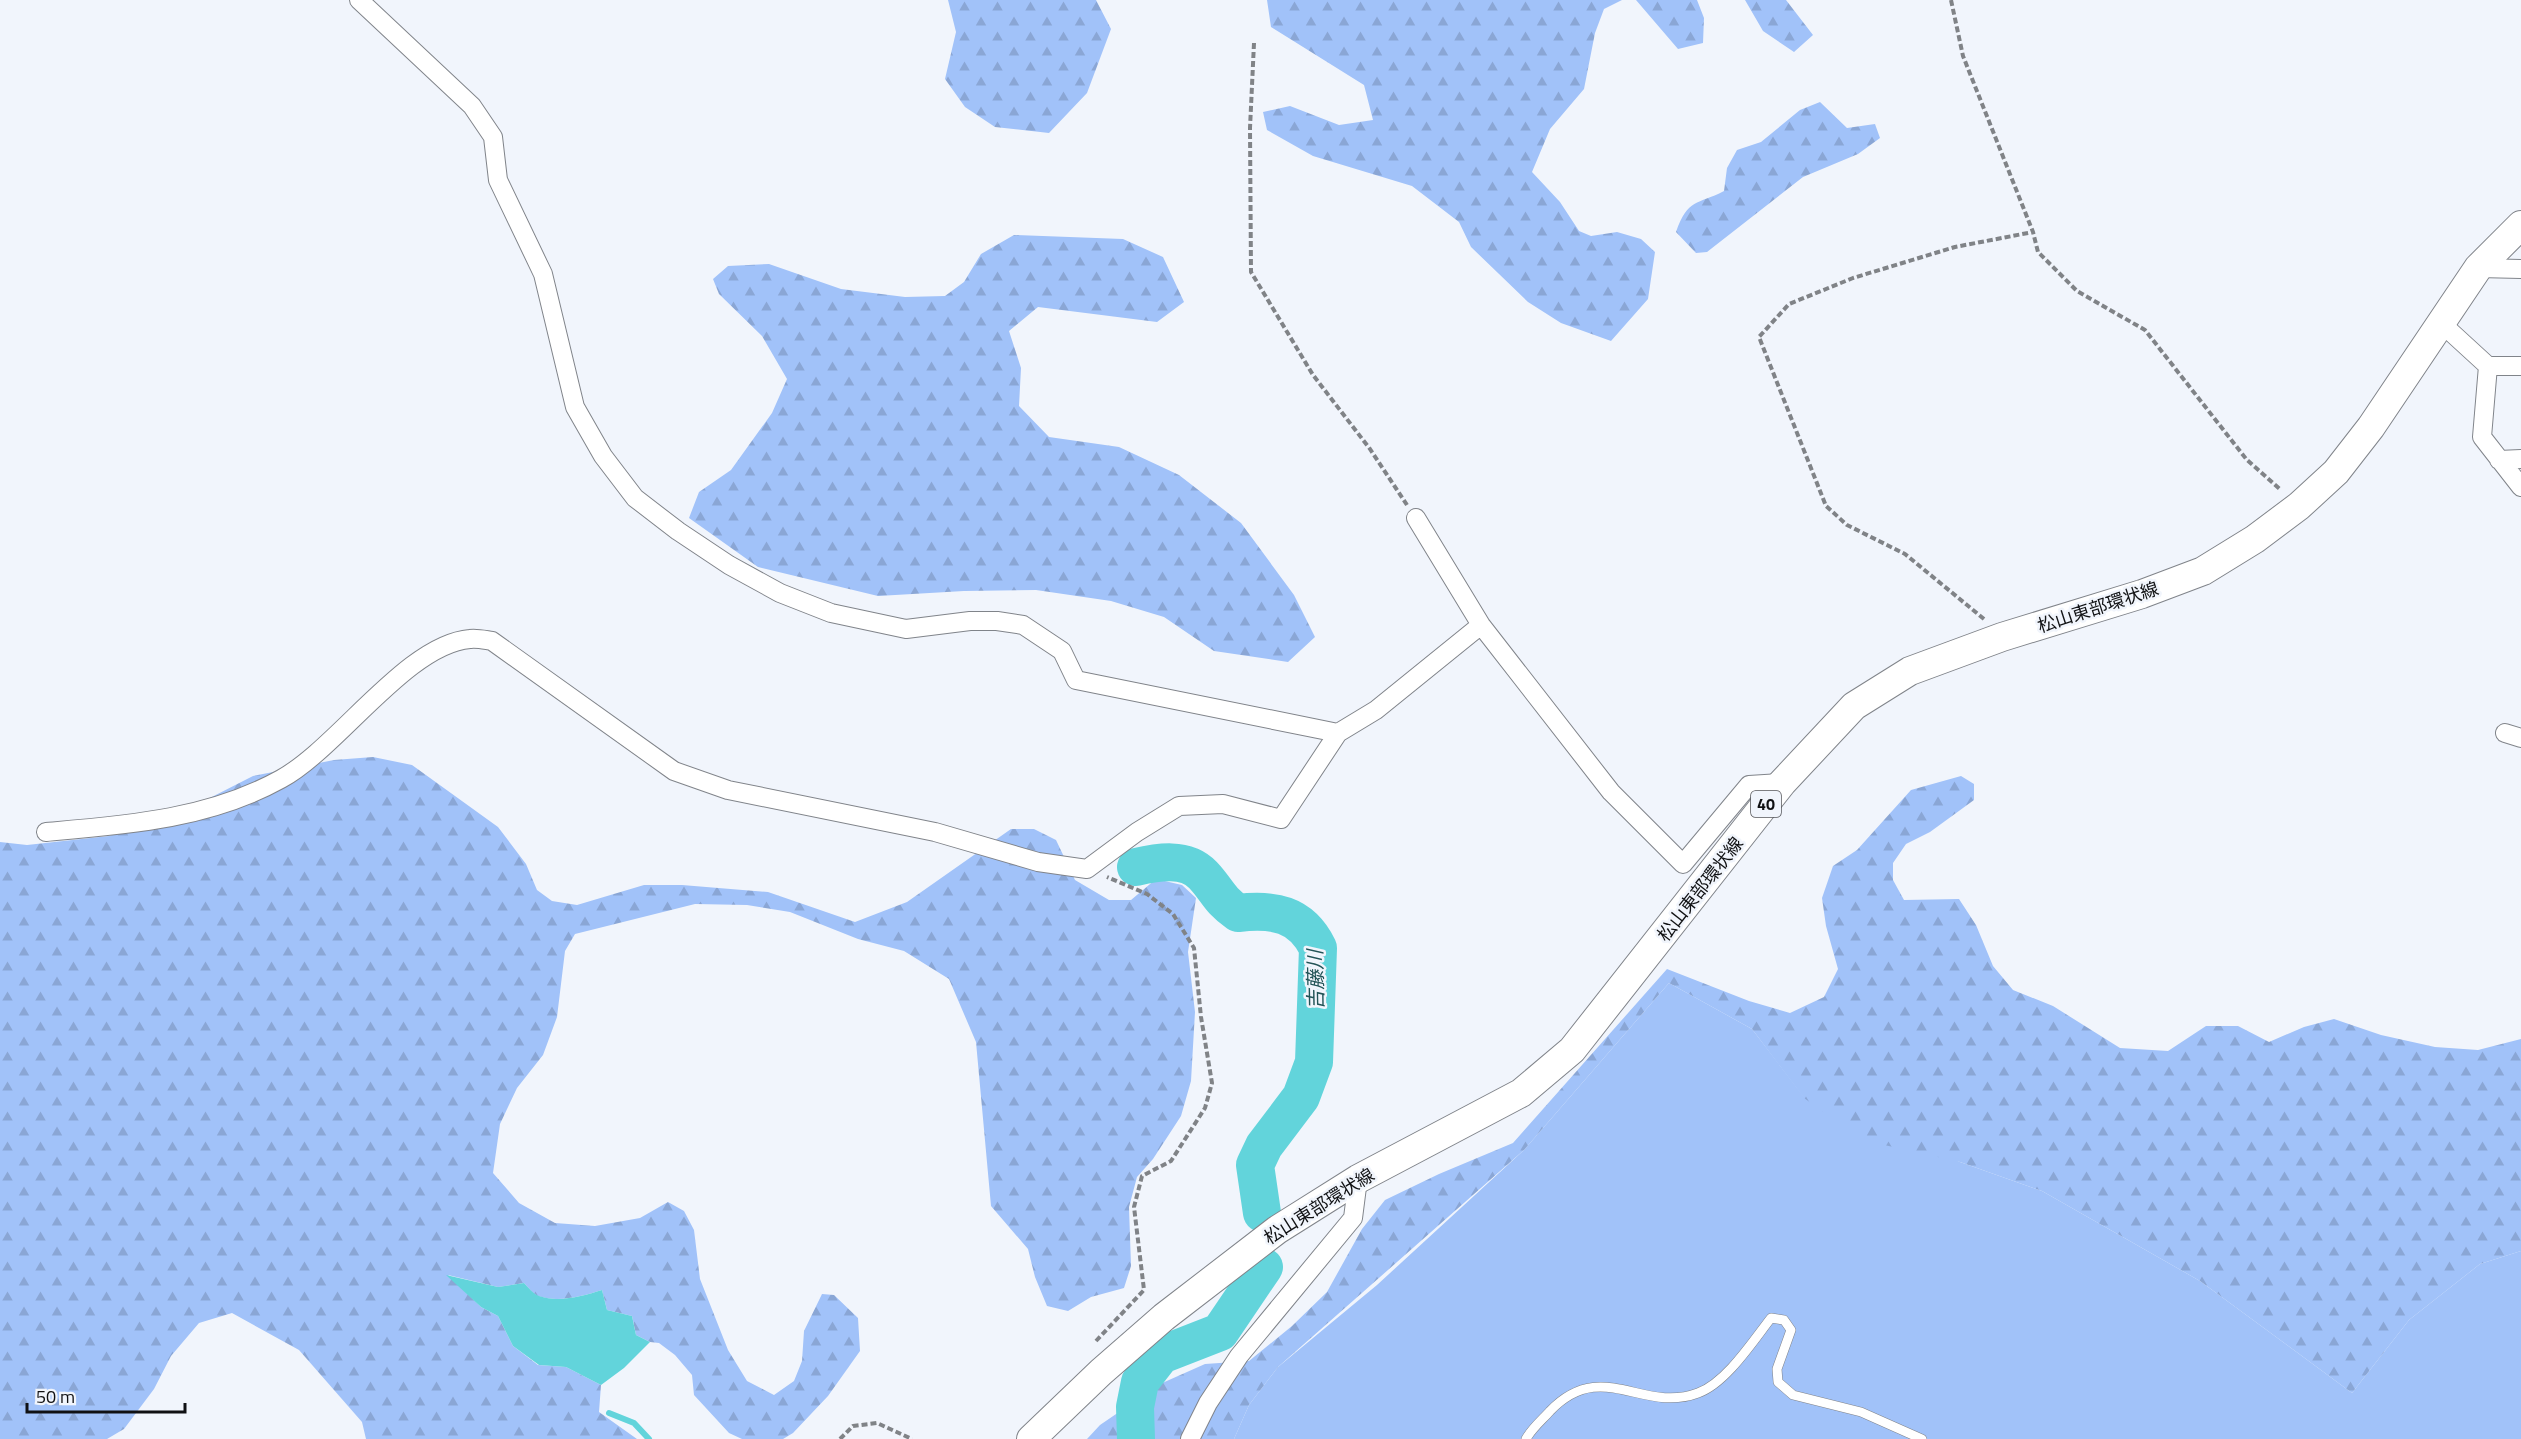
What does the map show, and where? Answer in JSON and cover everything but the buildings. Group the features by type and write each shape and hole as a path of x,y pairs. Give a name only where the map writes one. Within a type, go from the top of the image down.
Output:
{"main road":[{"name":"松山東部環状線","path":"1031,1439 1101,1372 1164,1317 1277,1230 1358,1179 1521,1093 1572,1050 1782,783 1854,706 1910,670 2002,637 2142,594 2203,571 2255,539 2299,506 2336,472 2371,427 2478,268 2521,225"}],"street":[{"path":"359,0 472,106 493,137 498,180 543,274 575,407 603,456 635,498 678,531 729,566 780,593 831,613 906,629 970,621 997,621 1023,625 1062,651 1076,680 1338,733"},
{"path":"2478,268 2521,268"},
{"path":"2440,322 2488,366 2521,366"},
{"path":"2488,366 2482,437 2521,488"},
{"path":"2499,460 2521,459"},
{"path":"1416,518 1481,625 1611,792 1683,864 1749,785 1782,783"},
{"path":"46,831 137,824 200,811 235,800 282,779 328,743 410,666 441,647 470,639 492,641 674,771 728,790 935,832 1038,862 1088,869 1137,832 1179,806 1223,804 1281,819 1338,733 1376,710 1481,625"},
{"path":"1190,1439 1208,1403 1239,1356 1353,1218 1358,1179"}],"lane":[{"path":"1527,1439 1531,1431 1559,1402 1588,1386 1609,1387 1671,1398 1698,1393 1722,1377 1771,1318 1784,1320 1791,1330 1777,1369 1778,1382 1793,1395 1861,1412 1922,1439"}],"path":[{"path":"1951,0 1963,56 2033,232 2038,252 2077,291 2145,330 2247,460 2299,506"},
{"path":"1254,43 1250,129 1251,272 1313,375 1370,448 1416,518"},
{"path":"2002,637 1969,604 1905,554 1847,525 1826,506 1759,336 1789,304 1853,278 1955,247 2033,232"},
{"path":"1088,869 1147,894 1173,914 1194,948 1201,1017 1212,1083 1205,1108 1171,1161 1142,1176 1134,1207 1144,1290 1088,1349"},
{"path":"840,1439 853,1426 877,1423 912,1439"}],"green space":[{"path":"948,0 1096,0 1111,29 1087,93 1049,133 995,127 965,107 945,79 956,32"},
{"path":"1267,0 1622,0 1604,9 1595,33 1584,89 1550,129 1532,172 1560,202 1579,231 1591,236 1617,232 1641,239 1655,252 1648,299 1611,341 1561,323 1528,302 1471,247 1459,222 1412,186 1313,156 1267,130 1263,112 1290,106 1339,125 1373,120 1364,85 1271,27"},
{"path":"1636,0 1697,0 1704,18 1703,43 1678,49"},
{"path":"1745,0 1786,0 1813,35 1794,52 1763,31"},
{"path":"1820,102 1847,128 1875,124 1880,138 1858,154 1803,177 1707,252 1696,253 1676,232 1689,208 1724,191 1727,168 1737,150 1761,142 1800,110"},
{"path":"1014,235 1123,239 1163,257 1184,302 1157,322 1038,307 1009,331 1021,368 1019,406 1049,437 1119,447 1179,475 1241,523 1294,595 1315,637 1288,662 1214,651 1164,617 1111,601 1036,590 878,596 758,567 689,518 699,492 731,470 772,413 787,379 762,336 719,294 713,279 728,266 769,264 841,289 905,297 945,296 964,282 981,254"},
{"path":"373,757 412,765 498,827 526,864 537,890 552,901 577,905 644,885 682,885 768,892 855,922 907,902 1011,829 1034,829 1056,840 1075,880 1109,900 1131,900 1156,879 1182,885 1196,898 1188,952 1195,1012 1191,1081 1181,1116 1153,1159 1137,1177 1129,1207 1131,1266 1124,1288 1091,1297 1068,1311 1047,1306 1035,1277 1028,1249 991,1206 976,1042 949,979 904,951 858,939 790,912 747,905 695,904 575,934 565,951 557,1017 543,1055 517,1088 500,1124 493,1173 519,1203 555,1223 595,1226 640,1218 668,1202 684,1211 694,1230 700,1279 728,1350 747,1381 774,1395 794,1381 802,1361 804,1331 822,1294 834,1295 858,1318 860,1351 828,1396 793,1433 783,1439 742,1439 729,1433 694,1395 692,1375 675,1355 659,1343 650,1342 636,1335 632,1316 607,1310 602,1290 554,1299 536,1295 524,1283 498,1287 448,1275 481,1307 498,1316 513,1346 538,1365 566,1367 601,1385 599,1412 637,1439 366,1439 362,1422 299,1350 232,1313 199,1323 171,1356 154,1389 124,1429 107,1439 0,1439 0,842 27,845 109,836 200,803 253,776 334,760"},
{"path":"1961,776 1974,784 1974,800 1930,832 1906,844 1893,863 1893,880 1904,900 1959,899 1976,925 1993,966 2013,990 2053,1006 2120,1048 2168,1051 2206,1026 2238,1026 2269,1042 2304,1027 2334,1019 2381,1035 2435,1047 2478,1050 2521,1039 2521,1251 2480,1264 2409,1320 2352,1393 2200,1281 2042,1191 1960,1162 1862,1140 1804,1098 1752,1029 1669,983 1524,1150 1278,1367 1249,1405 1234,1439 1087,1439 1100,1425 1160,1384 1205,1364 1249,1361 1292,1326 1327,1292 1362,1229 1385,1200 1513,1143 1667,969 1749,1001 1790,1013 1824,997 1838,969 1826,926 1822,898 1833,866 1857,850 1911,790"},
{"path":"1669,983 1752,1029 1804,1097 1960,1162 2042,1191 2200,1281 2352,1393 2409,1320 2480,1264 2521,1251 2521,1439 1234,1439 1249,1405 1278,1367 1377,1285 1524,1150"}],"shaded area":[{"path":"446,1275 498,1287 524,1283 537,1295 555,1299 602,1290 607,1310 632,1316 636,1335 650,1342 624,1368 601,1385 566,1367 539,1365 513,1346 498,1316 481,1307"}],"waterway":[{"name":"吉藤川","path":"1136,867 1171,862 1188,865 1203,875 1222,899 1238,913 1263,912 1285,916 1303,927 1318,948 1314,1062 1301,1097 1264,1146 1255,1165 1262,1213"},
{"name":"吉藤川","path":"1136,1439 1135,1407 1140,1382 1161,1355 1220,1332 1264,1267"},
{"path":"609,1413 634,1423 649,1439"}]}
